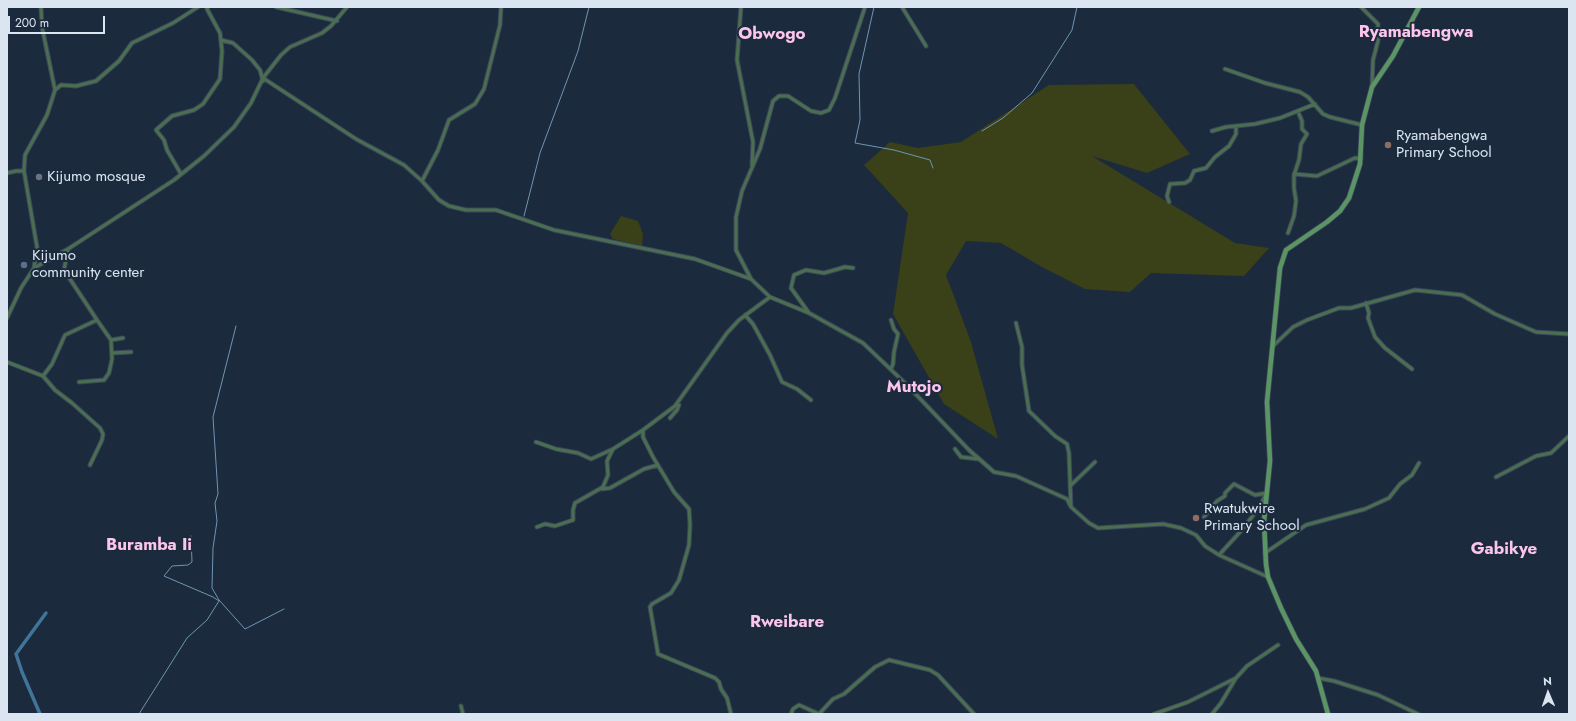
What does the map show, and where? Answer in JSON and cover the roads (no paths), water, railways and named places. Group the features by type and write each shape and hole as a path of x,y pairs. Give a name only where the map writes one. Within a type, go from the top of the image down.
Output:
{"street":[{"path":"7,318 21,288 34,268 37,247 24,171 25,155 47,114 55,90 42,27 41,7"},
{"path":"55,90 61,85 76,86 96,82 119,61 132,43 150,36 198,7"},
{"path":"181,174 167,150 164,140 156,130 172,116 190,112 198,107 217,85 221,75 221,40 219,29 207,9 208,7"},
{"path":"276,7 337,21"},
{"path":"34,268 68,249 181,174 204,156 234,127 275,61 290,47 322,33 337,21 347,7"},
{"path":"422,181 438,150 449,120 475,104 484,89 500,25 501,7"},
{"path":"741,7 737,60 752,137 752,166"},
{"path":"865,7 832,107 825,112 816,113 805,109 788,96 775,97 771,105 760,149 752,166 738,205 735,238 736,250 751,279 770,297 809,313 863,343 891,369 978,458 994,472 1016,476 1067,499 1071,507 1089,523 1098,528 1162,524 1181,528 1196,535 1205,546 1219,555 1268,576"},
{"path":"902,7 926,46"},
{"path":"1328,714 1318,678 1296,639 1268,576 1265,553 1264,521 1270,461 1267,402 1280,268 1284,254 1291,245 1327,222 1340,211 1349,198 1356,180 1361,159 1362,125 1372,87 1373,60 1378,40 1378,24 1361,7"},
{"path":"1372,87 1393,56 1419,7"},
{"path":"221,40 233,43 252,60 260,70 263,80 356,139 404,165 422,181 439,200 456,209 496,210 554,230 695,259 751,279"},
{"path":"1225,69 1265,83 1300,92 1315,104 1323,114 1330,118 1362,125"},
{"path":"1212,131 1280,118 1315,104"},
{"path":"1288,233 1294,216 1296,201 1293,184 1294,174 1299,160 1301,144 1307,134 1302,129 1302,121 1299,114"},
{"path":"1170,202 1167,196 1170,184 1180,185 1185,183 1190,180 1194,171 1206,168 1215,157 1229,146 1236,134 1236,126"},
{"path":"1294,174 1317,176 1356,158 1361,159"},
{"path":"7,173 24,171"},
{"path":"68,249 64,270 111,340 113,353 106,379 79,382"},
{"path":"809,313 791,288 794,275 806,270 824,273 845,267 853,268"},
{"path":"1273,346 1300,323 1339,308 1351,308 1415,290 1462,295 1495,314 1536,332 1569,334"},
{"path":"536,442 556,449 578,453 591,459 613,449 643,430 677,404 727,333 745,315 770,297"},
{"path":"1366,303 1369,324 1375,337 1385,348 1412,369"},
{"path":"745,315 753,324 770,354 782,382 797,388 811,400"},
{"path":"43,376 52,364 65,335 97,320"},
{"path":"891,320 894,329 898,334 891,369"},
{"path":"1016,323 1022,347 1022,365 1029,411 1055,436 1066,444 1069,453 1071,507"},
{"path":"111,340 123,338"},
{"path":"113,353 132,352"},
{"path":"7,362 43,376 55,390 100,428 103,434 102,440 90,465"},
{"path":"670,418 677,410 679,405 677,404"},
{"path":"643,430 646,443 658,465 674,492 688,509 690,525 689,545 679,580 672,593 652,604 650,608 658,654 715,678 728,698 731,714"},
{"path":"1496,477 1536,456 1551,453 1569,436"},
{"path":"602,489 608,475 607,461 613,449"},
{"path":"955,450 961,457 978,458"},
{"path":"1070,486 1095,462"},
{"path":"1265,553 1306,525 1365,509 1389,498 1400,484 1412,476 1419,463"},
{"path":"537,527 545,524 552,526 570,522 573,520 575,503 587,495 602,489 610,488 644,469 658,465"},
{"path":"1204,517 1217,501 1225,496 1225,493 1234,484 1255,495 1267,493"},
{"path":"1219,555 1259,508 1267,493"},
{"path":"1212,714 1236,678 1247,666 1278,645"},
{"path":"791,714 793,709 799,706 819,714 833,699 844,694 874,667 889,660 921,668 938,675 974,714"},
{"path":"1154,714 1188,702 1236,678"},
{"path":"1318,678 1334,681 1378,695 1418,714"},
{"path":"461,706 463,714"}],"waterway":[{"path":"524,216 540,153 578,51 589,7"},
{"path":"874,7 859,74 860,120 855,143 894,150 930,160 933,168"},
{"path":"982,131 1003,118 1032,93 1072,30 1077,7"},
{"path":"236,326 213,417 218,494 215,503 217,521 213,548 212,588 219,600 245,629 284,609"},
{"path":"139,714 187,638 207,620 219,601 164,576 172,566 188,565 192,562 191,536"},
{"path":"40,714 16,654 46,613"}],"place":[{"name":"Ryamabengwa Primary School","path":"1388,145"},
{"name":"Kijumo mosque","path":"39,177"},
{"name":"Kijumo community center","path":"24,265"},
{"name":"Rwatukwire Primary School","path":"1196,518"}],"district":[{"name":"Ryamabengwa","path":"1416,33"},
{"name":"Obwogo","path":"772,35"},
{"name":"Mutojo","path":"914,388"},
{"name":"Buramba Ii","path":"149,546"},
{"name":"Gabikye","path":"1504,550"},
{"name":"Rweibare","path":"787,623"}]}
